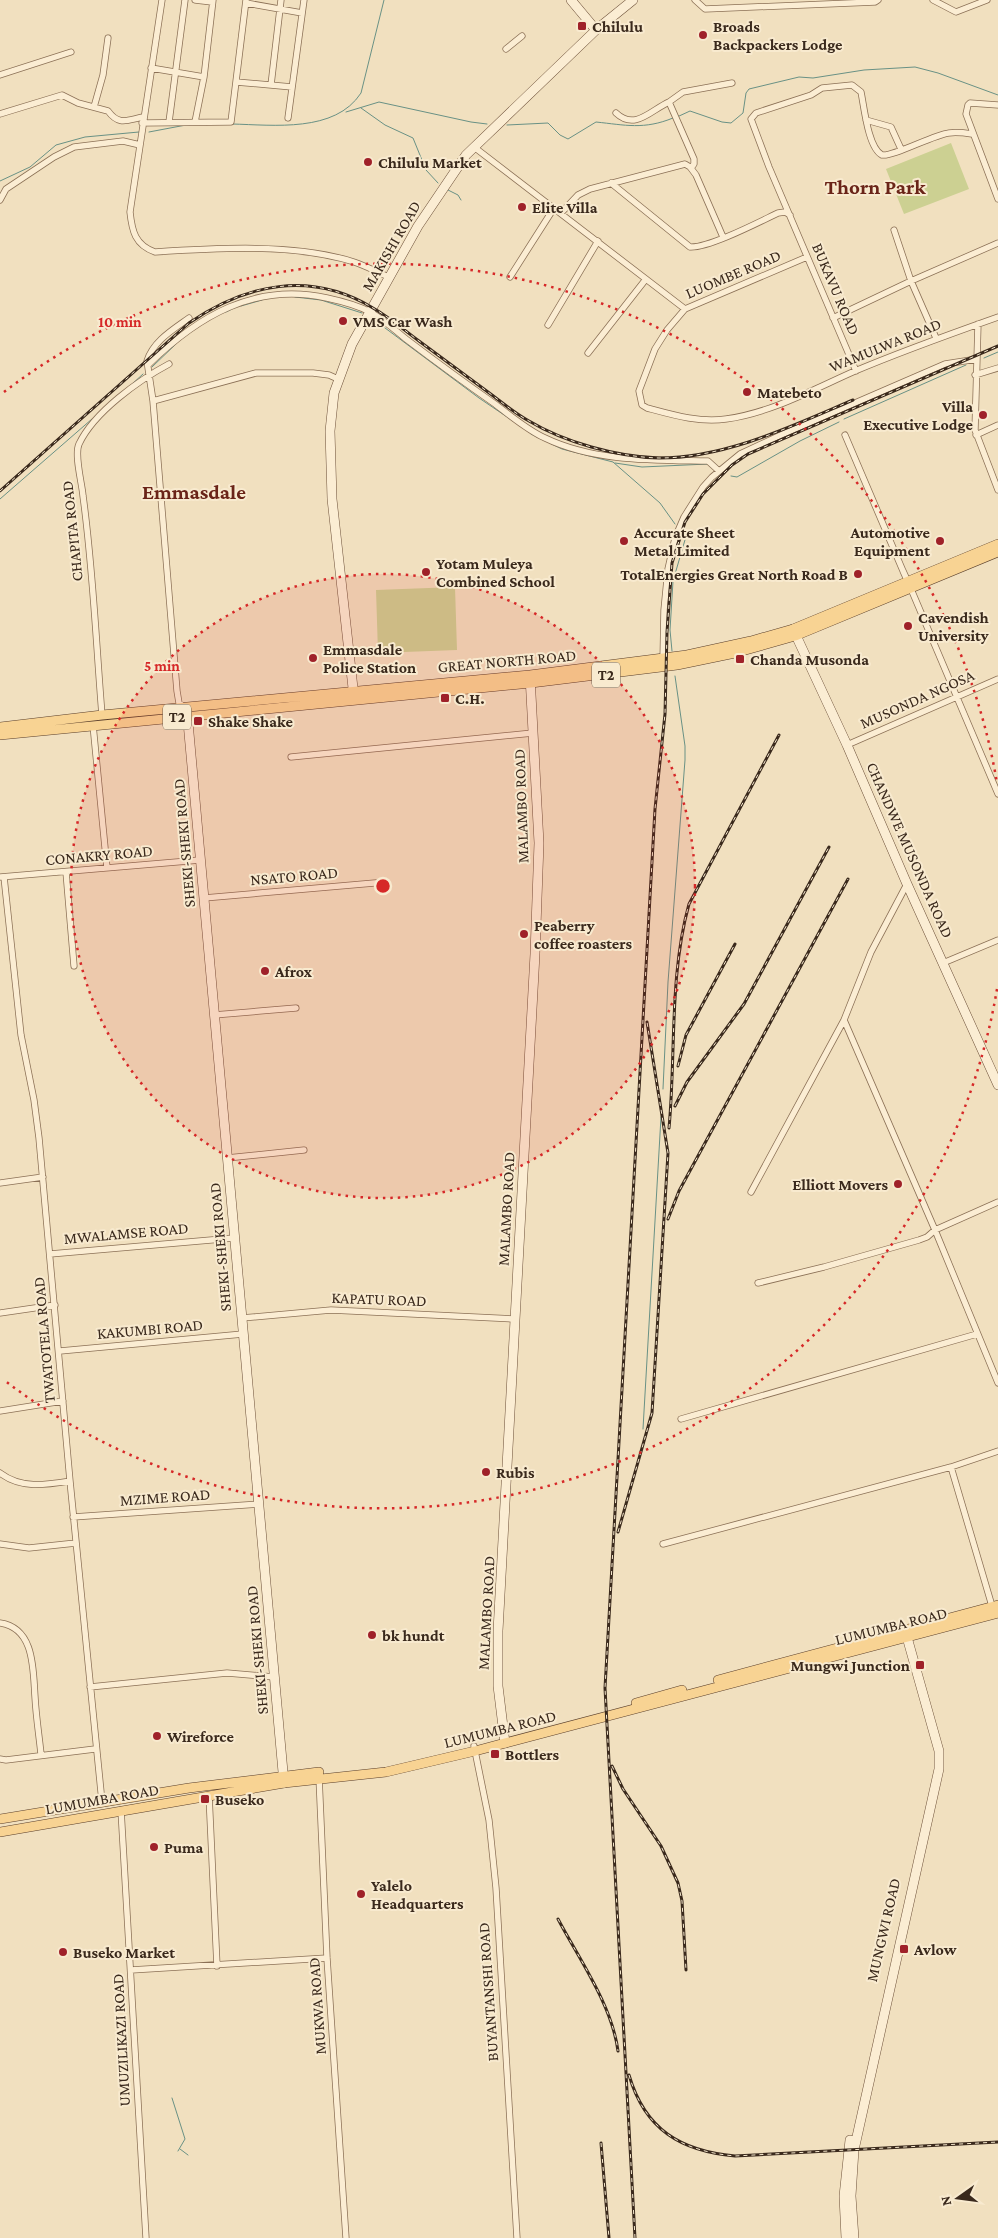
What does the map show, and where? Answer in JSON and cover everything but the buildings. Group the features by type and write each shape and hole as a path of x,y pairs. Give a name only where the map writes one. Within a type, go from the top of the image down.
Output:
{"main road":[{"name":"GREAT NORTH ROAD","path":"0,735 187,712 678,665 735,653 794,633 909,585 998,544"},
{"name":"GREAT NORTH ROAD","path":"909,585 941,576 998,552"},
{"name":"GREAT NORTH ROAD","path":"530,679 663,660 794,633"},
{"name":"GREAT NORTH ROAD","path":"0,727 102,715 187,712"},
{"name":"LUMUMBA ROAD","path":"0,1819 102,1802 385,1766 475,1749 996,1608"},
{"name":"LUMUMBA ROAD","path":"0,1832 209,1795 284,1779"}],"street":[{"path":"162,0 130,212 132,230 137,242 146,249 156,252 243,248 304,252 353,262 389,277"},
{"path":"169,122 174,71 185,0"},
{"path":"195,0 213,1 204,76 195,122"},
{"path":"271,85 281,0"},
{"path":"288,118 304,0"},
{"path":"571,0 596,30"},
{"name":"MAKISHI ROAD","path":"354,695 331,475 330,417 338,379 352,344 389,277 455,168 474,147 596,30 633,0"},
{"path":"695,0 705,9 875,2 878,0"},
{"path":"933,0 956,12 987,0"},
{"path":"0,114 62,95 78,103 108,111 114,119 119,121 231,122 246,2 302,13"},
{"path":"506,49 522,36"},
{"path":"94,107 104,75 108,38"},
{"path":"0,75 71,52"},
{"path":"151,68 204,76"},
{"path":"236,82 292,87"},
{"path":"616,113 627,120 638,120 683,92 732,83"},
{"name":"BUKAVU ROAD","path":"856,371 751,119 756,113 811,94 822,88 849,85 855,86 861,92 866,120"},
{"path":"668,102 676,116 694,160 691,168"},
{"path":"996,105 975,103 968,105 966,114 998,199"},
{"path":"866,120 879,153 889,155 901,149 949,133 972,134"},
{"path":"866,120 890,127 901,149"},
{"path":"0,200 6,189 54,157 74,147 123,141 140,145"},
{"path":"474,147 685,309"},
{"path":"561,213 578,195 611,183 685,164 696,174 723,237"},
{"path":"611,183 687,246 696,247 782,212 791,217"},
{"path":"510,277 554,208"},
{"path":"894,230 911,281 936,338"},
{"path":"548,325 598,241"},
{"path":"833,318 911,281 998,244"},
{"name":"LUOMBE ROAD","path":"640,403 639,391 654,349 685,309 807,257"},
{"path":"588,353 646,279"},
{"path":"148,365 181,336 202,321 241,302 268,295 287,293 340,300 370,312 450,372 544,438 589,452 641,460 708,461 719,471"},
{"name":"WAMULWA ROAD","path":"640,403 647,408 668,414 696,418 726,419 767,408 936,338 998,317"},
{"path":"187,712 181,706 177,691 151,375 148,365 149,354 158,343 189,318"},
{"path":"978,324 976,435 998,490"},
{"path":"663,660 664,610 668,568 675,538 684,517 703,487 719,471 740,454 781,434 945,364 977,359"},
{"name":"CHAPITA ROAD","path":"102,715 87,525 78,445 92,424 110,406 169,364"},
{"path":"976,375 998,368"},
{"path":"153,401 256,373 329,374 338,379"},
{"path":"976,435 998,425"},
{"path":"845,435 998,794"},
{"name":"CHANDWE MUSONDA ROAD","path":"794,633 847,745 943,963 995,1072 998,1085"},
{"name":"MALAMBO ROAD","path":"504,1741 499,1702 498,1649 535,964 539,852 530,679"},
{"name":"MUSONDA NGOSA","path":"847,745 998,679"},
{"name":"SHEKI-SHEKI ROAD","path":"187,712 284,1779"},
{"path":"93,725 107,868"},
{"path":"291,757 533,733"},
{"name":"CONAKRY ROAD","path":"2,877 200,860"},
{"path":"66,872 74,966"},
{"name":"TWATOTELA ROAD","path":"2,877 21,1035 34,1100 43,1177 60,1351 73,1517 95,1749 102,1802"},
{"name":"NSATO ROAD","path":"204,898 386,882"},
{"path":"751,1192 844,1020 871,952 907,884"},
{"path":"943,963 998,940"},
{"path":"214,1015 296,1008"},
{"path":"844,1020 935,1230 998,1384"},
{"path":"227,1158 304,1150"},
{"path":"0,1183 43,1177"},
{"path":"758,1283 920,1240 928,1237 935,1230 998,1202"},
{"name":"MWALAMSE ROAD","path":"50,1254 234,1238"},
{"path":"0,1313 55,1305"},
{"name":"KAPATU ROAD","path":"242,1318 331,1310 515,1319"},
{"name":"KAKUMBI ROAD","path":"60,1351 243,1334"},
{"path":"681,1419 977,1334"},
{"path":"0,1411 63,1401"},
{"path":"663,1544 950,1467 998,1451"},
{"path":"950,1467 996,1608"},
{"path":"0,1473 21,1484 45,1485 70,1481"},
{"name":"MZIME ROAD","path":"73,1517 258,1504"},
{"path":"0,1544 29,1548 76,1543"},
{"path":"0,1623 9,1625 19,1632 31,1656 41,1754"},
{"name":"MUNGWI ROAD","path":"846,2238 844,2196 848,2150 920,1840 934,1770 934,1754 903,1634"},
{"name":"MUNGWI ROAD","path":"854,2238 851,2196 854,2150 939,1769 939,1752 903,1634"},
{"path":"90,1687 227,1673 274,1677"},
{"path":"0,1759 6,1760 41,1754 95,1749"},
{"name":"BUYANTANSHI ROAD","path":"475,1749 489,1820 496,1888 517,2238"},
{"name":"MUKWA ROAD","path":"318,1775 327,1958 346,2238"},
{"path":"209,1795 217,1966"},
{"name":"UMUZILIKAZI ROAD","path":"121,1810 146,2238"},
{"path":"131,1970 327,1958"}],"green space":[{"path":"951,143 969,189 904,214 886,169"},
{"path":"455,587 457,650 378,653 376,590"}],"waterway":[{"path":"232,124 302,124 320,121 336,115 350,106 361,93 384,0"},
{"path":"677,117 690,111 722,122 731,123 743,113 746,93 749,89 799,77 813,78 864,70 915,67 938,73 998,95"},
{"path":"346,112 379,102 487,124"},
{"path":"361,108 385,125 413,138 426,170 438,183"},
{"path":"507,125 548,123 560,135 568,139 596,122 644,125 663,122 673,118"},
{"path":"149,132 186,125"},
{"path":"0,181 30,167 56,145 85,137 139,132"},
{"path":"448,190 458,195 461,200"},
{"path":"295,297 321,300 362,313"},
{"path":"241,306 262,300"},
{"path":"226,312 232,309"},
{"path":"373,319 479,398 516,423"},
{"path":"152,367 176,344"},
{"path":"984,358 998,352"},
{"path":"844,419 966,365"},
{"path":"131,385 143,374"},
{"path":"0,499 92,419"},
{"path":"731,476 737,477 800,441 839,422"},
{"path":"531,434 562,449 613,462 660,503 675,524"},
{"path":"615,463 642,467 708,464"},
{"path":"672,651 670,630 673,581 687,533 685,529"},
{"path":"663,1089 668,982 685,760 685,746 675,676"},
{"path":"643,1429 661,1117"},
{"path":"172,2098 185,2139 178,2151"},
{"path":"180,2149 188,2155"}],"railway":[{"path":"0,491 189,323 233,299 256,291 279,287 302,286 326,289 349,296 385,315 510,409 543,429 574,442 626,455 659,458 684,457 734,447 782,430 853,400"},
{"path":"635,2238 605,1688 655,809 665,714 667,632 672,563 685,522 703,494 732,465 748,454 998,346"},
{"path":"669,1128 678,959 689,904 779,735"},
{"path":"675,1106 687,1082 744,1004 829,847"},
{"path":"668,1219 679,1191 848,879"},
{"path":"678,1066 686,1035 735,944"},
{"path":"618,1532 652,1413 668,1153 647,1022"},
{"path":"612,1766 623,1789 661,1846 678,1883 682,1901 686,1970"},
{"path":"558,1919 602,2000 615,2034 618,2051"},
{"path":"629,2075 636,2094 655,2123 682,2143 716,2153 735,2156 998,2142"},
{"path":"601,2143 609,2238"}],"place":[{"name":"Chilulu","path":"582,26"},
{"name":"Broads Backpackers Lodge","path":"703,35"},
{"name":"Chilulu Market","path":"368,162"},
{"name":"Elite Villa","path":"522,207"},
{"name":"VMS Car Wash","path":"343,321"},
{"name":"Matebeto","path":"747,392"},
{"name":"Villa Executive Lodge","path":"983,415"},
{"name":"Accurate Sheet Metal Limited","path":"624,541"},
{"name":"Automotive Equipment","path":"940,541"},
{"name":"Yotam Muleya Combined School","path":"426,572"},
{"name":"TotalEnergies Great North Road B","path":"858,574"},
{"name":"Cavendish University","path":"908,626"},
{"name":"Emmasdale Police Station","path":"313,658"},
{"name":"Chanda Musonda","path":"740,659"},
{"name":"C.H.","path":"445,698"},
{"name":"Shake Shake","path":"198,721"},
{"name":"Peaberry coffee roasters","path":"524,934"},
{"name":"Afrox","path":"265,971"},
{"name":"Elliott Movers","path":"898,1184"},
{"name":"Rubis","path":"486,1472"},
{"name":"bk hundt","path":"372,1635"},
{"name":"Mungwi Junction","path":"920,1665"},
{"name":"Wireforce","path":"157,1736"},
{"name":"Bottlers","path":"495,1754"},
{"name":"Buseko","path":"205,1799"},
{"name":"Puma","path":"154,1847"},
{"name":"Yalelo Headquarters","path":"361,1894"},
{"name":"Avlow","path":"904,1949"},
{"name":"Buseko Market","path":"63,1952"}],"district":[{"name":"Thorn Park","path":"875,187"},
{"name":"Emmasdale","path":"194,492"}]}
